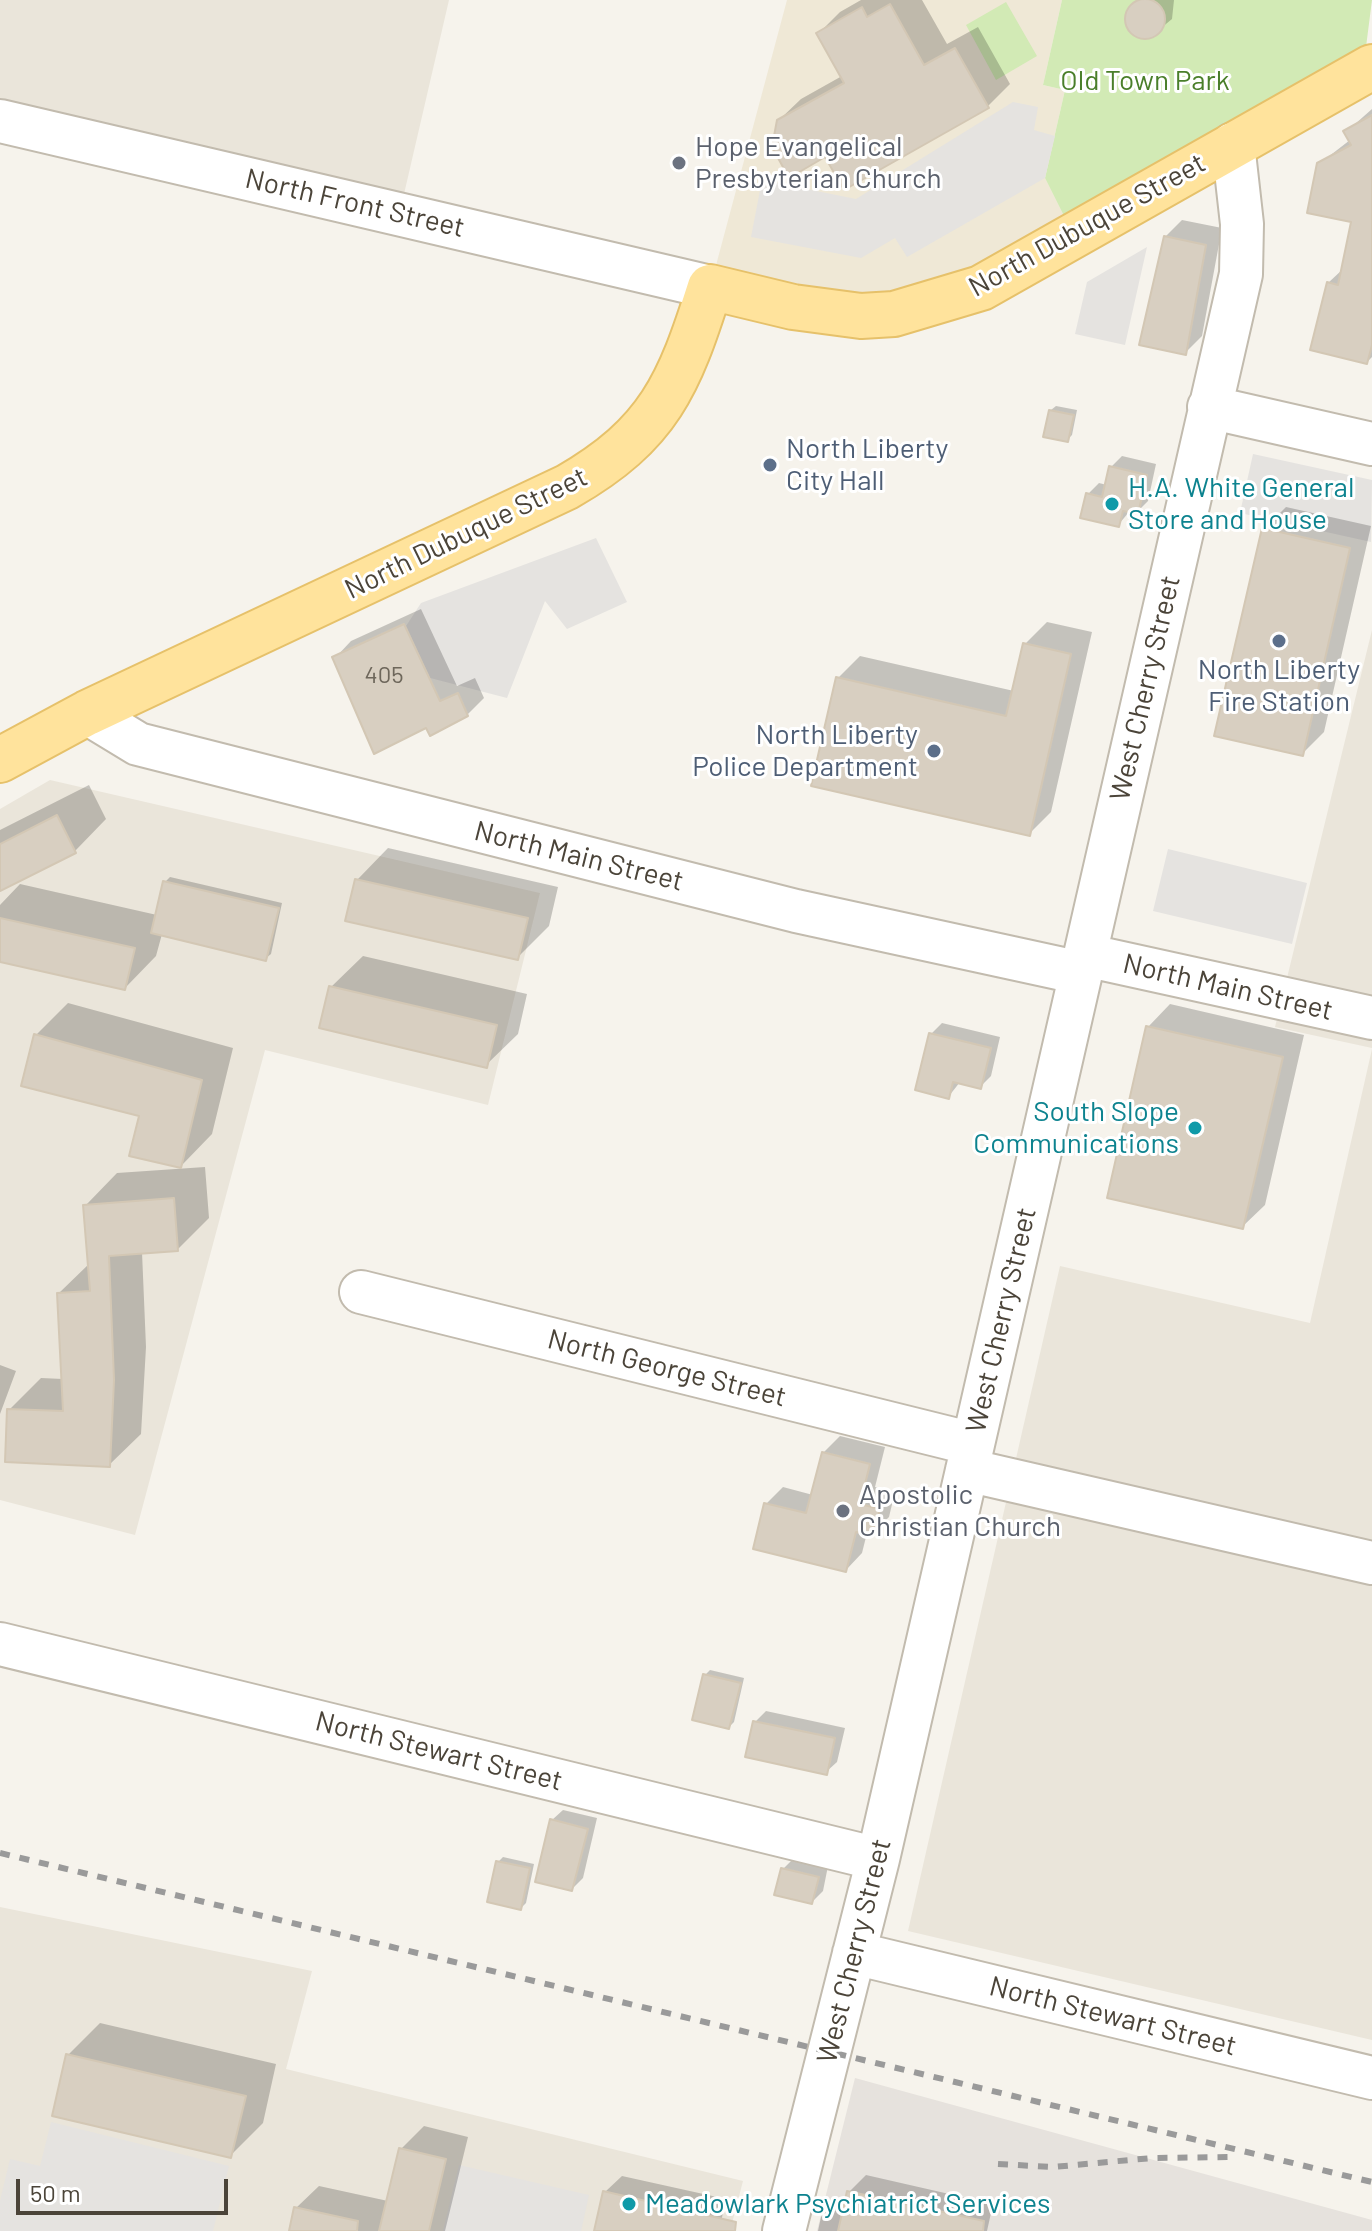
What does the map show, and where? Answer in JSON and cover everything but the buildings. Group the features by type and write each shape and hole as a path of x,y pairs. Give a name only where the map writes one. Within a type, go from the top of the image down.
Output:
{"main road":[{"name":"North Dubuque Street","path":"0,760 87,713 600,468 632,443 664,403 689,353 710,287 835,314 894,314 981,288 1372,67"}],"street":[{"name":"North Front Street","path":"0,121 710,287"},
{"name":"West Cherry Street","path":"784,2231 878,1859 1241,274 1242,224 1233,144"},
{"path":"1209,407 1372,444"},
{"name":"North Main Street","path":"87,713 138,744 796,911 1372,1018"},
{"name":"North George Street","path":"361,1292 1372,1563"},
{"name":"North Stewart Street","path":"0,1644 878,1859"},
{"name":"North Stewart Street","path":"854,1953 1372,2078"}],"shaded area":[{"path":"0,0 449,0 404,194 0,101"},
{"path":"787,0 1062,0 1043,85 1065,90 1045,178 1066,220 984,268 885,294 837,294 715,269"},
{"path":"1013,102 1038,107 1034,130 1055,136 1045,178 907,257 895,238 861,258 751,237 762,180 856,199"},
{"path":"1147,247 1125,345 1075,334 1087,282"},
{"path":"1253,454 1372,480 1371,542 1240,513"},
{"path":"596,538 627,602 567,629 545,601 507,698 430,678 406,626 421,603"},
{"path":"1372,630 1372,1048 1275,1027"},
{"path":"50,780 540,893 488,1105 265,1050 135,1535 0,1500 0,809"},
{"path":"1168,849 1307,883 1292,944 1153,911"},
{"path":"1372,1049 1372,2040 908,1931 1060,1266 1310,1323"},
{"path":"0,1907 312,1971 286,2069 743,2181 730,2231 0,2231"},
{"path":"855,2078 1372,2220 1372,2231 817,2231"},
{"path":"51,2122 229,2166 213,2231 0,2231 0,2201 10,2159 40,2166"},
{"path":"459,2165 589,2195 581,2231 443,2231"}],"green space":[{"name":"Old Town Park","path":"1062,0 1372,0 1366,47 1066,220 1045,178 1065,90 1043,85"},
{"path":"1006,2 1037,56 996,80 966,25"}],"railway":[{"path":"0,1853 1372,2182"},
{"path":"998,2164 1053,2167 1152,2158 1233,2157"}],"place":[{"name":"Hope Evangelical Presbyterian Church","path":"679,163"},
{"name":"North Liberty City Hall","path":"770,465"},
{"name":"H.A. White General Store and House","path":"1112,504"},
{"name":"North Liberty Fire Station","path":"1279,641"},
{"name":"North Liberty Police Department","path":"934,751"},
{"name":"South Slope Communications","path":"1195,1128"},
{"name":"Apostolic Christian Church","path":"843,1511"},
{"name":"Meadowlark Psychiatrict Services","path":"629,2204"}]}
